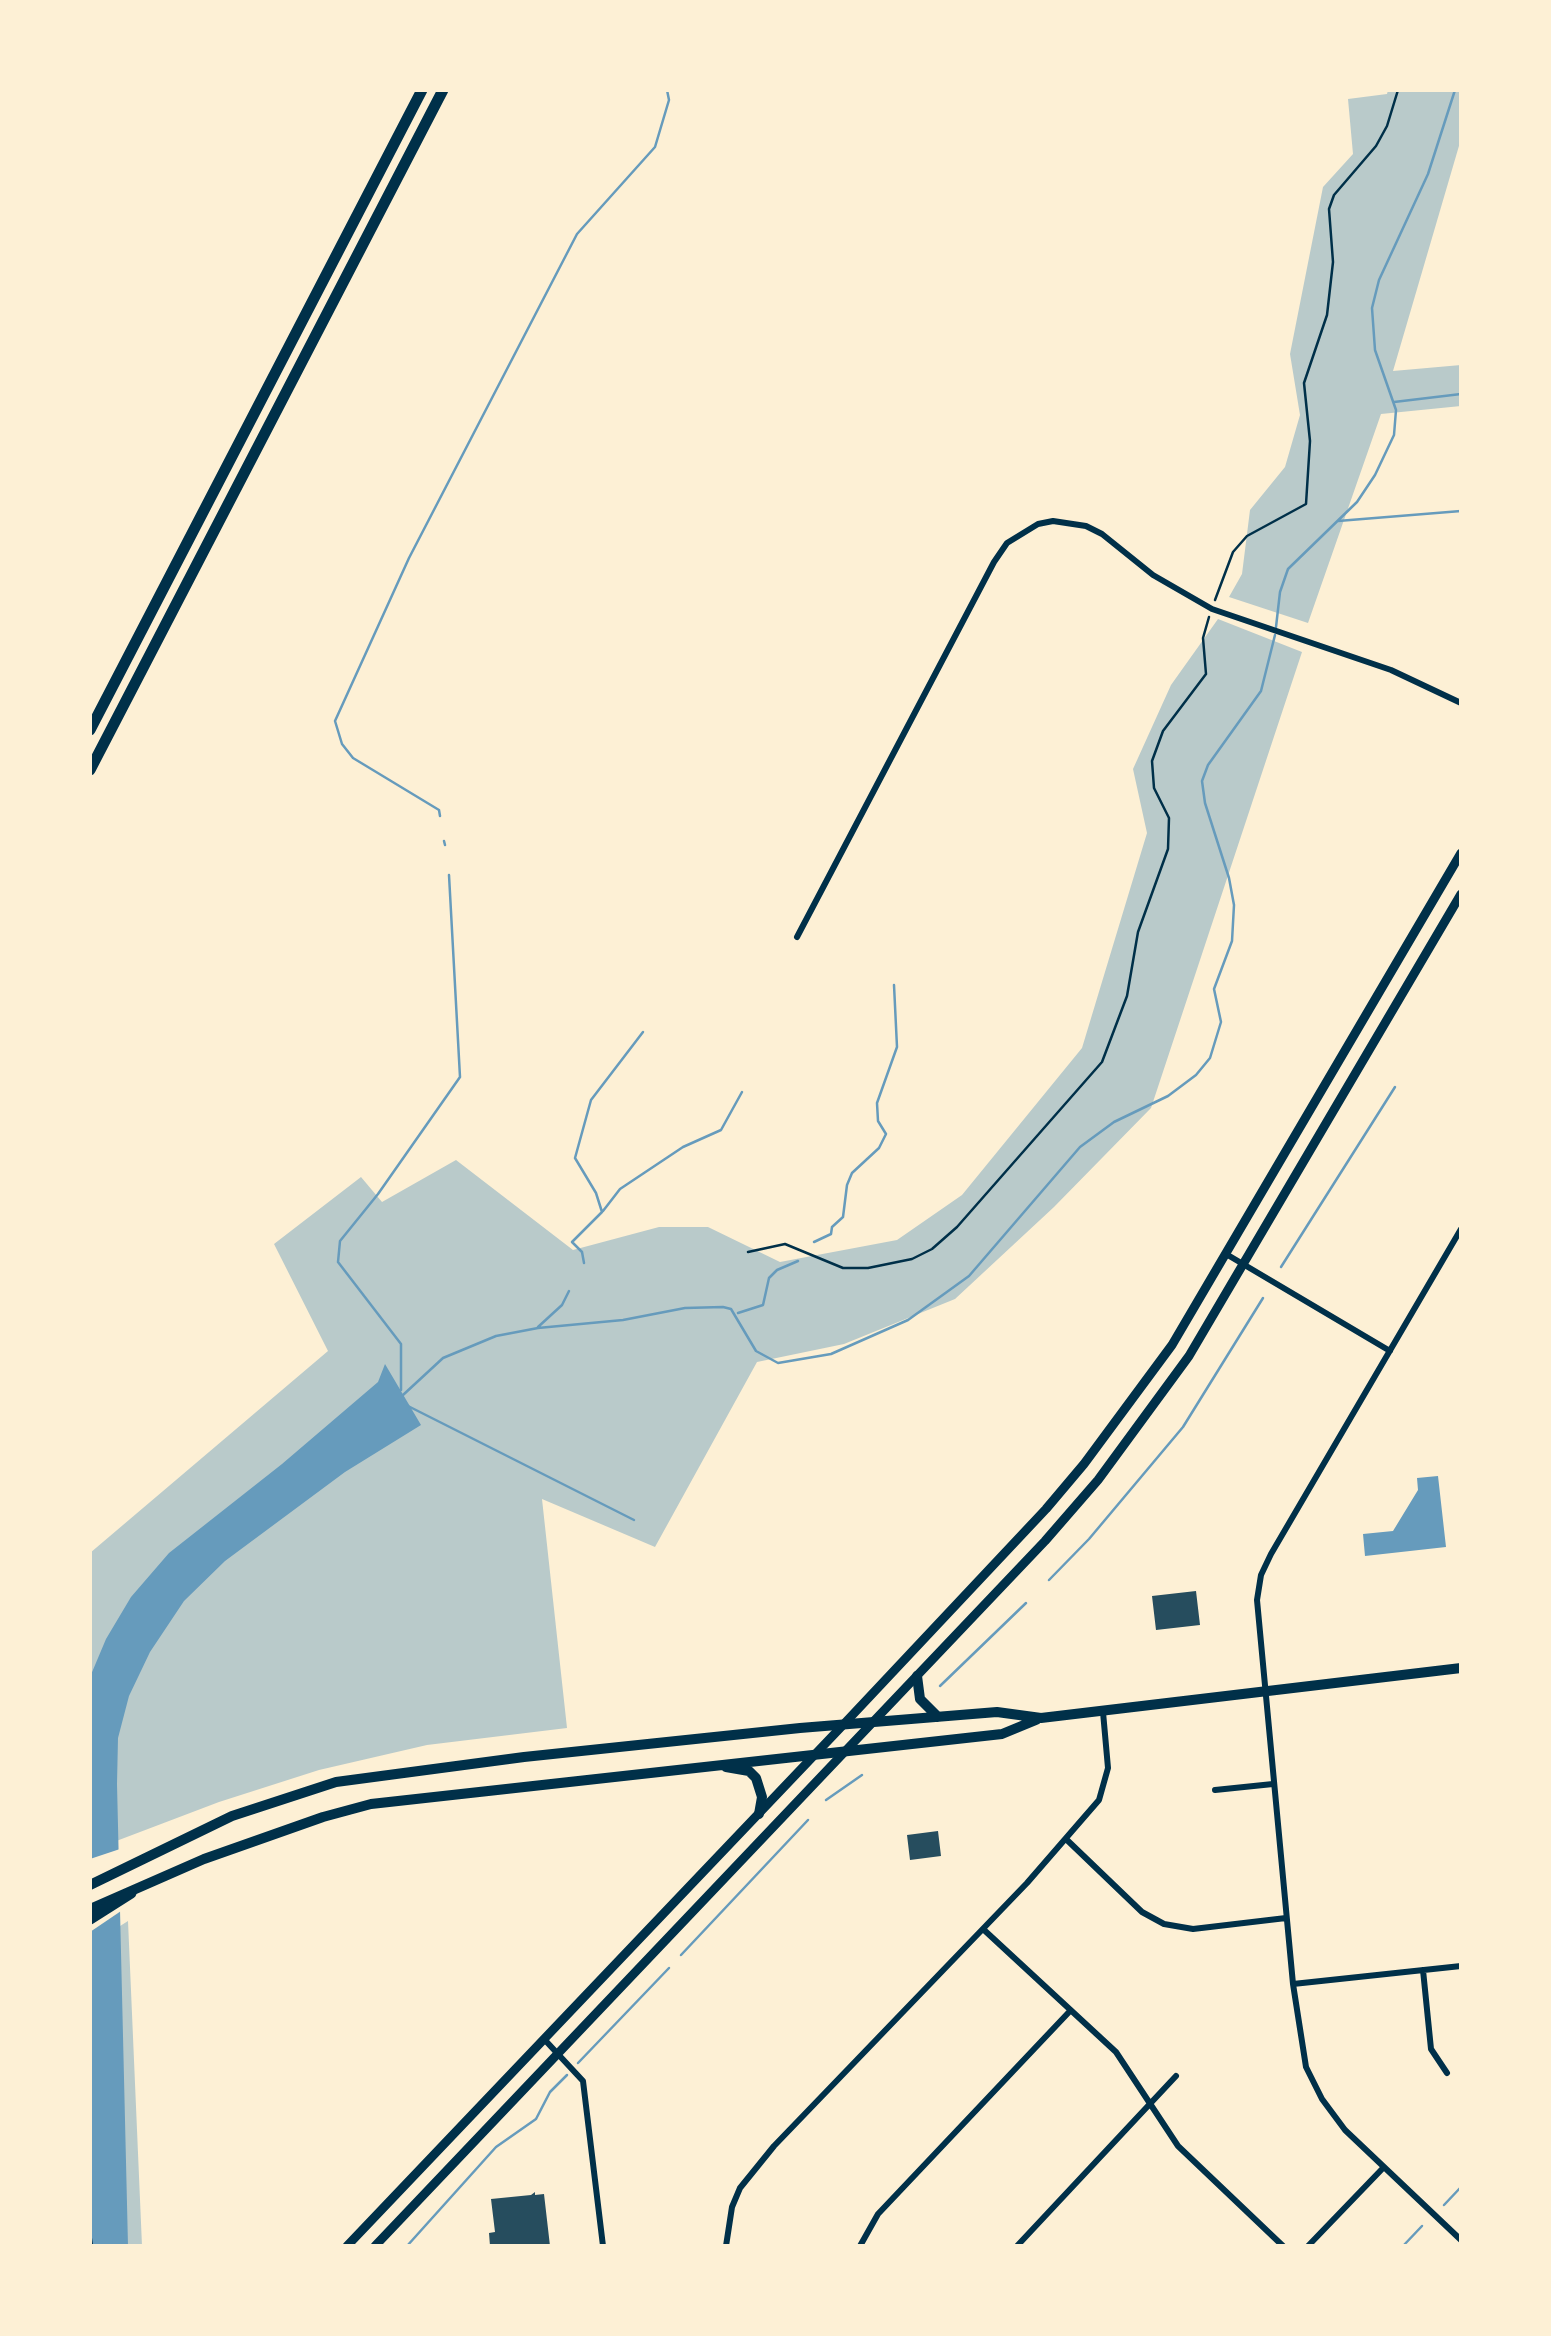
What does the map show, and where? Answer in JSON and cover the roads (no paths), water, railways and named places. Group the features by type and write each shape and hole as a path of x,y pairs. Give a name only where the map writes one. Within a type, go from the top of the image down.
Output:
{"highway":[{"path":"90,730 422,90"},
{"path":"90,770 443,90"},
{"path":"90,1919 130,1893"}],"main road":[{"path":"347,2246 843,1725 1084,1464 1172,1345 1461,852"},
{"path":"375,2246 1046,1541 1098,1480 1166,1390 1244,1266 1461,894"},
{"path":"1401,954 1420,964"},
{"path":"90,1909 204,1859 323,1816 371,1804 1002,1734 1041,1718 1461,1668"},
{"path":"917,1676 920,1699 938,1717"},
{"path":"90,1886 232,1816 336,1782 524,1757 843,1725 997,1712 1041,1718"},
{"path":"716,1765 749,1772 756,1778 762,1796 759,1814"}],"street":[{"path":"798,937 994,562 1007,543 1038,524 1086,526 1153,575 1212,609 1391,670 1461,703"},
{"path":"1461,1230 1261,1575 1257,1600 1302,2051 1313,2084 1345,2130 1461,2240"},
{"path":"1226,1254 1390,1351"},
{"path":"726,2246 732,2208 740,2188 774,2146 1067,1840 1099,1800 1108,1768 1103,1710"},
{"path":"1215,1790 1274,1784"},
{"path":"1067,1840 1142,1912 1164,1924 1193,1929 1286,1918"},
{"path":"982,1928 1116,2052 1178,2146 1282,2246"},
{"path":"1293,1984 1461,1966"},
{"path":"1423,1970 1431,2049 1448,2073"},
{"path":"860,2246 878,2214 1070,2011"},
{"path":"544,2039 584,2081 603,2246"},
{"path":"1017,2246 1176,2076"},
{"path":"1308,2246 1384,2168"}],"water":[{"path":"385,1364 421,1425 345,1472 225,1561 184,1601 150,1652 129,1696 118,1738 117,1784 128,2246 90,2246 90,1677 106,1639 131,1597 169,1553 378,1382"},
{"path":"1438,1476 1446,1547 1365,1556 1363,1534 1393,1531 1418,1490 1417,1478"}],"waterway":[{"path":"440,816 439,810 353,758 342,744 335,721 409,558 577,234 655,147 669,100 667,90"},
{"path":"1276,627 1280,592 1288,569 1357,502 1394,435 1396,410 1375,350 1372,308 1379,280 1428,174 1455,90"},
{"path":"1394,402 1461,394"},
{"path":"1338,521 1461,511"},
{"path":"403,1395 443,1358 496,1336 685,1308 731,1309 756,1351 778,1363 831,1354 908,1320 969,1276 1080,1147 1114,1122 1168,1096 1196,1075 1210,1058 1221,1022 1214,989 1232,941 1234,905 1202,781 1208,765 1261,691 1275,635"},
{"path":"444,841 445,845"},
{"path":"401,1390 401,1344 338,1262 340,1241 460,1077 449,875"},
{"path":"814,1242 831,1234 832,1227 843,1217 852,1173 879,1148 886,1134 878,1121 877,1103 897,1047 894,985"},
{"path":"584,1263 582,1252 572,1242 602,1212 596,1193 575,1158 591,1100 643,1032"},
{"path":"1281,1267 1395,1087"},
{"path":"603,1211 620,1189 683,1147 721,1130 742,1092"},
{"path":"738,1313 763,1305 769,1278 798,1261"},
{"path":"538,1327 562,1305 569,1291"},
{"path":"1049,1580 1089,1539 1183,1427 1263,1298"},
{"path":"408,1406 634,1520"},
{"path":"940,1686 1026,1603"},
{"path":"826,1800 862,1775"},
{"path":"681,1955 808,1820"},
{"path":"578,2063 669,1968"},
{"path":"407,2246 496,2147 536,2119 550,2092 567,2075"},
{"path":"1444,2205 1461,2187"},
{"path":"1403,2246 1422,2226"}]}
